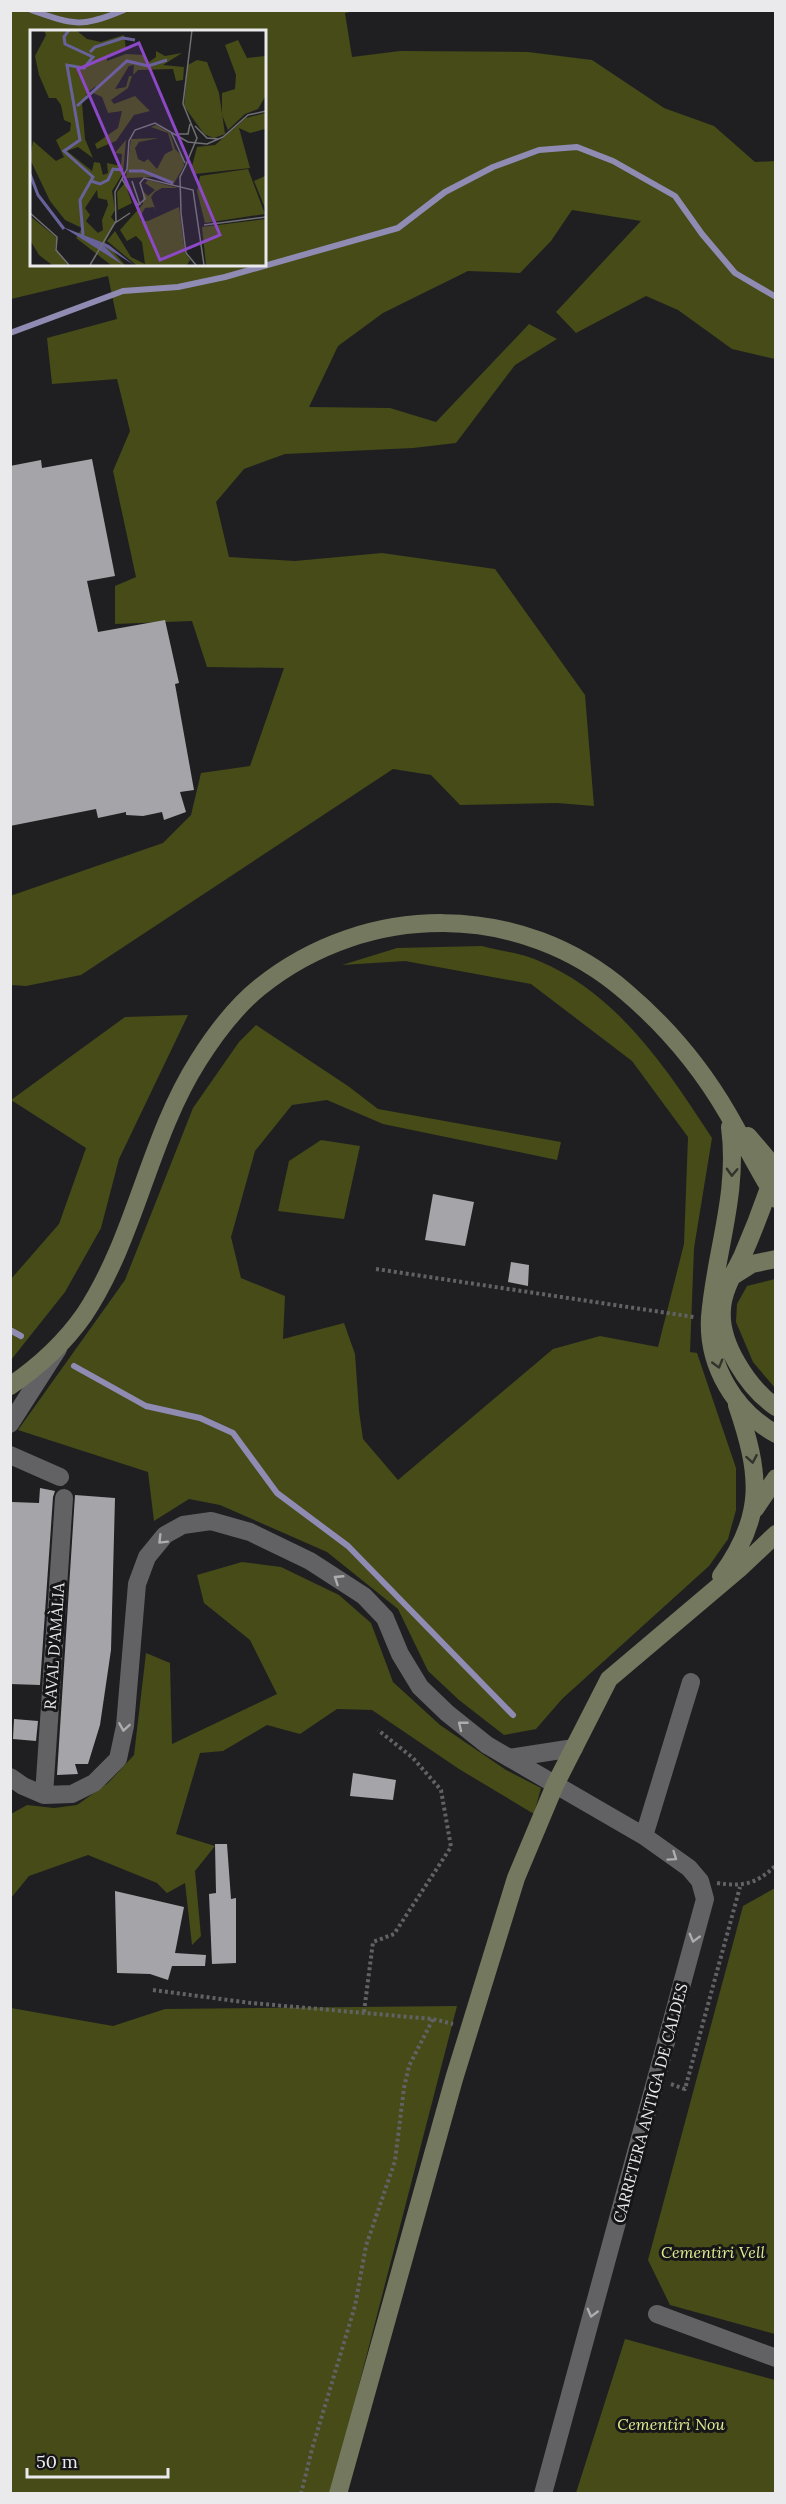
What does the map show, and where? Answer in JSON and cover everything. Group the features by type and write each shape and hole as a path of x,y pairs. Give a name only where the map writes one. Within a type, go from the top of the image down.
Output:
{"main road":[{"path":"10,1386 63,1341 82,1317 109,1272 163,1128 180,1092 213,1039 244,1001 260,987 309,954 338,941 391,926 444,923 491,927 529,937 561,949 590,965 625,991 653,1017 680,1046 728,1114 776,1169"},
{"path":"728,1114 745,1149 772,1193 725,1292 722,1318 729,1345 751,1392 763,1410 776,1420"},
{"path":"710,1592 730,1563 749,1528 754,1512 756,1487 752,1458 736,1403 722,1378 713,1348 710,1319 731,1182 732,1153 728,1114"},
{"path":"732,1276 752,1263 776,1259"},
{"path":"741,1370 756,1390 776,1407"},
{"path":"736,1403 753,1419 776,1434"},
{"path":"754,1512 776,1478"},
{"path":"338,2493 454,2079 509,1899 555,1785 609,1679 738,1569 775,1534"}],"street":[{"path":"10,1424 63,1341"},
{"path":"10,1455 60,1477"},
{"name":"RAVAL D'AMÀLIA","path":"44,1795 64,1498"},
{"name":"CARRETERA ANTIGA DE CALDES","path":"44,1795 72,1794 94,1783 118,1758 125,1726 138,1584 147,1557 165,1534 183,1525 211,1521 250,1532 310,1561 364,1596 386,1618 400,1654 420,1687 447,1713 487,1745 644,1836 689,1868 700,1881 705,1899 543,2493"},
{"path":"644,1836 691,1682"},
{"path":"509,1758 574,1748"},
{"path":"10,1777 22,1786 44,1795"},
{"path":"657,2314 776,2358"}],"path":[{"path":"376,1269 710,1319"},
{"path":"364,2012 373,1942 394,1934 451,1847 441,1790 413,1758 378,1730"},
{"path":"685,2089 740,1887 765,1876 776,1865"},
{"path":"153,1990 251,2003 432,2019 409,2066 395,2161 366,2246 355,2306 301,2493"}],"green space":[{"path":"11,11 354,11 345,13 352,57 400,51 528,52 592,60 664,108 714,126 755,162 775,161 775,359 732,349 678,310 646,296 576,333 556,312 641,221 572,210 551,241 520,273 468,271 383,313 338,346 309,407 390,408 436,422 529,324 557,339 515,365 456,443 413,448 285,454 244,469 216,502 229,557 295,561 382,553 495,569 585,695 594,806 557,803 460,805 431,775 393,769 81,975 26,986 11,985 10,896 163,843 191,815 201,773 250,766 284,668 207,667 192,621 115,624 115,586 136,577 113,471 130,431 117,379 52,384 47,338 117,319 108,276 11,299"},
{"path":"482,946 539,961 567,975 617,1013 658,1060 712,1138 694,1248 690,1352 697,1353 736,1468 736,1510 728,1539 709,1566 562,1699 536,1729 504,1735 459,1700 428,1671 398,1609 327,1552 220,1505 189,1499 154,1521 148,1472 18,1430 125,1280 193,1108 239,1042 256,1025 348,1086 378,1109 561,1142 557,1160 383,1124 327,1100 292,1105 255,1151 231,1237 241,1278 285,1296 283,1339 344,1323 355,1354 363,1439 398,1480 553,1349 600,1336 658,1347 684,1244 688,1137 632,1061 531,984 405,961 342,965 397,948"},
{"path":"188,1015 119,1159 101,1228 65,1292 11,1360 11,1279 59,1224 86,1148 11,1100 125,1017"},
{"path":"321,1140 360,1146 344,1219 278,1211 289,1161"},
{"path":"776,1279 775,1388 753,1362 736,1322 737,1304 747,1286"},
{"path":"242,1562 281,1567 339,1595 371,1623 393,1682 440,1725 506,1770 541,1788 534,1814 459,1769 372,1710 337,1709 300,1734 267,1725 223,1751 200,1753 176,1834 215,1846 195,1871 201,1936 192,1945 185,1883 167,1893 157,1883 88,1855 29,1876 11,1898 11,1814 27,1805 54,1808 77,1805 108,1783 134,1755 146,1653 170,1663 172,1744 277,1694 250,1640 204,1603 197,1575"},
{"name":"Cementiri Vell","path":"775,1888 775,2334 670,2305 648,2260 743,1906"},
{"path":"457,2006 331,2493 11,2494 11,2008 113,2026 165,2009"},
{"name":"Cementiri Nou","path":"625,2339 775,2380 775,2493 576,2493"}],"building":[{"path":"92,459 115,576 87,581 98,632 165,620 179,683 175,684 194,790 180,792 186,812 164,820 162,812 143,816 126,815 126,812 98,818 96,809 10,826 10,466 41,460 42,468"},
{"path":"433,1194 474,1202 465,1246 425,1240"},
{"path":"511,1262 529,1265 528,1286 508,1282"},
{"path":"40,1488 55,1491 40,1685 10,1684 12,1502 39,1503"},
{"path":"75,1495 115,1498 111,1650 100,1725 88,1764 75,1764 78,1774 57,1775"},
{"path":"14,1719 38,1721 36,1741 13,1739"},
{"path":"353,1773 396,1780 393,1800 350,1796"},
{"path":"215,1844 227,1844 231,1899 236,1898 236,1963 212,1964 209,1894 216,1893"},
{"path":"115,1891 184,1907 175,1953 206,1955 205,1966 172,1966 168,1980 150,1974 117,1973"}],"waterway":[{"path":"31,10 58,19 78,22 97,20 124,10"},
{"path":"266,265 398,228 445,192 493,167 539,150 577,147 613,161 675,196 702,234 735,273 776,297"},
{"path":"10,333 123,291 178,287 264,266"},
{"path":"10,1330 21,1336"},
{"path":"74,1366 146,1406 200,1418 233,1433 277,1493 348,1546 513,1715"}]}
